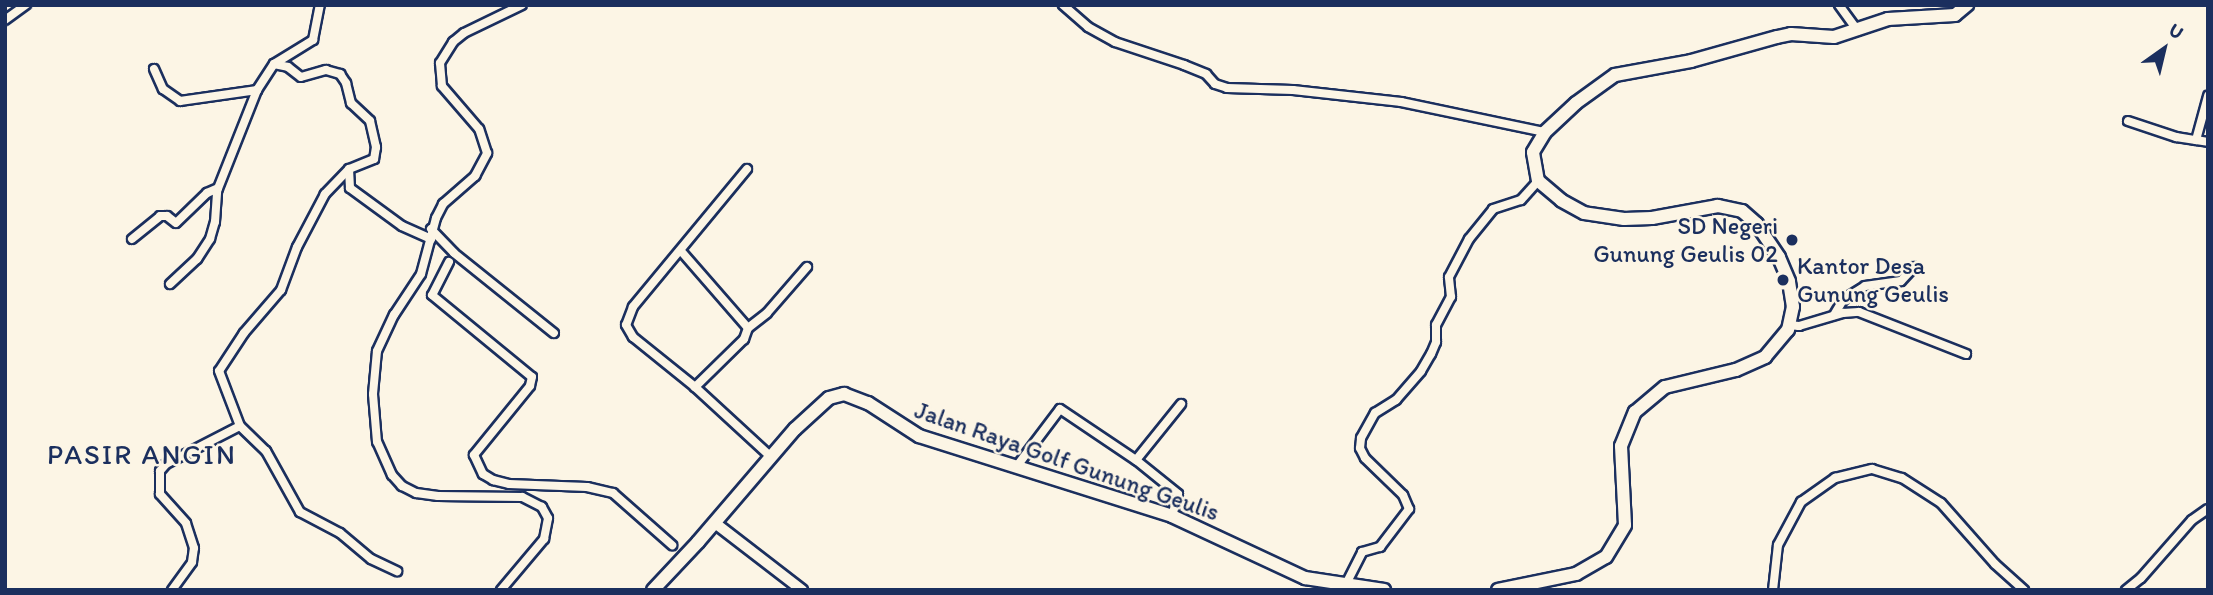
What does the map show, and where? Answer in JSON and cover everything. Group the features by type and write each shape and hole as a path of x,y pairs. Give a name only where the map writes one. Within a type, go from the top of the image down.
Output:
{"main road":[{"path":"1498,590 1576,574 1606,557 1625,525 1621,446 1638,408 1670,385 1723,373 1759,360 1773,350 1789,325 1793,302 1787,274 1756,224 1742,211 1718,206 1652,218 1604,217 1572,208 1538,181 1532,158 1545,132 1576,103 1615,75 1690,61 1791,34 1833,37 1893,18 1955,15 1967,5"},
{"name":"Jalan Raya Golf Gunung Geulis","path":"653,590 816,408 834,395 844,394 862,399 919,436 1172,516 1305,578 1384,590"}],"street":[{"path":"5,20 26,5"},
{"path":"170,284 197,259 211,239 218,188 257,90 274,64 313,40 320,5"},
{"path":"501,590 536,550 548,528 548,518 534,501 523,497 416,493 392,475 383,459 377,442 373,409 377,351 394,315 421,274 431,234 443,204 475,176 488,153 480,129 442,86 440,63 453,42 464,33 522,5"},
{"path":"1063,5 1088,27 1115,43 1184,65 1206,74 1215,84 1227,88 1293,90 1401,102 1545,132"},
{"path":"1839,5 1858,31"},
{"path":"274,64 288,66 301,77 331,70 343,77 351,103 372,125 376,147 374,159 349,169 325,194 297,247 281,290 244,333 219,371 240,426 266,451 300,512 340,533 371,559 397,571"},
{"path":"154,69 163,89 180,101 257,90"},
{"path":"2196,140 2208,96"},
{"path":"2128,121 2176,138 2208,142"},
{"path":"349,169 348,184 355,192 402,226 431,234 554,333"},
{"path":"747,169 633,307 626,326 634,337 695,387 771,457"},
{"path":"1346,584 1362,552 1380,547 1409,509 1404,495 1365,458 1360,448 1361,438 1376,413 1396,400 1421,371 1431,354 1436,342 1436,325 1451,297 1448,277 1469,239 1493,209 1521,200 1538,181"},
{"path":"132,239 160,216 167,216 175,223 183,219 206,193 218,188"},
{"path":"681,251 748,328 748,334 695,387"},
{"path":"449,262 432,295 532,377 530,386 477,450 475,462 483,474 493,480 587,487 612,493 672,545"},
{"path":"748,328 767,313 807,267"},
{"path":"1834,315 1843,300 1865,286 1901,281 1914,267"},
{"path":"1789,325 1799,326 1834,315 1859,312 1966,354"},
{"path":"1136,460 1181,404"},
{"path":"1017,466 1060,409 1136,460 1178,494 1172,516"},
{"path":"172,590 192,562 194,548 186,523 160,494 160,471 166,464 240,426"},
{"path":"1773,590 1778,545 1801,502 1835,478 1872,469 1902,478 1941,503 1995,564 2024,590"},
{"path":"534,501 539,485"},
{"path":"2126,590 2141,578 2192,520 2208,509"},
{"path":"715,523 802,590"},
{"path":"1305,578 1319,590"}],"place":[{"name":"SD Negeri Gunung Geulis 02","path":"1792,240"},
{"name":"Kantor Desa Gunung Geulis","path":"1783,280"}],"district":[{"name":"PASIR ANGIN","path":"142,454"}]}
